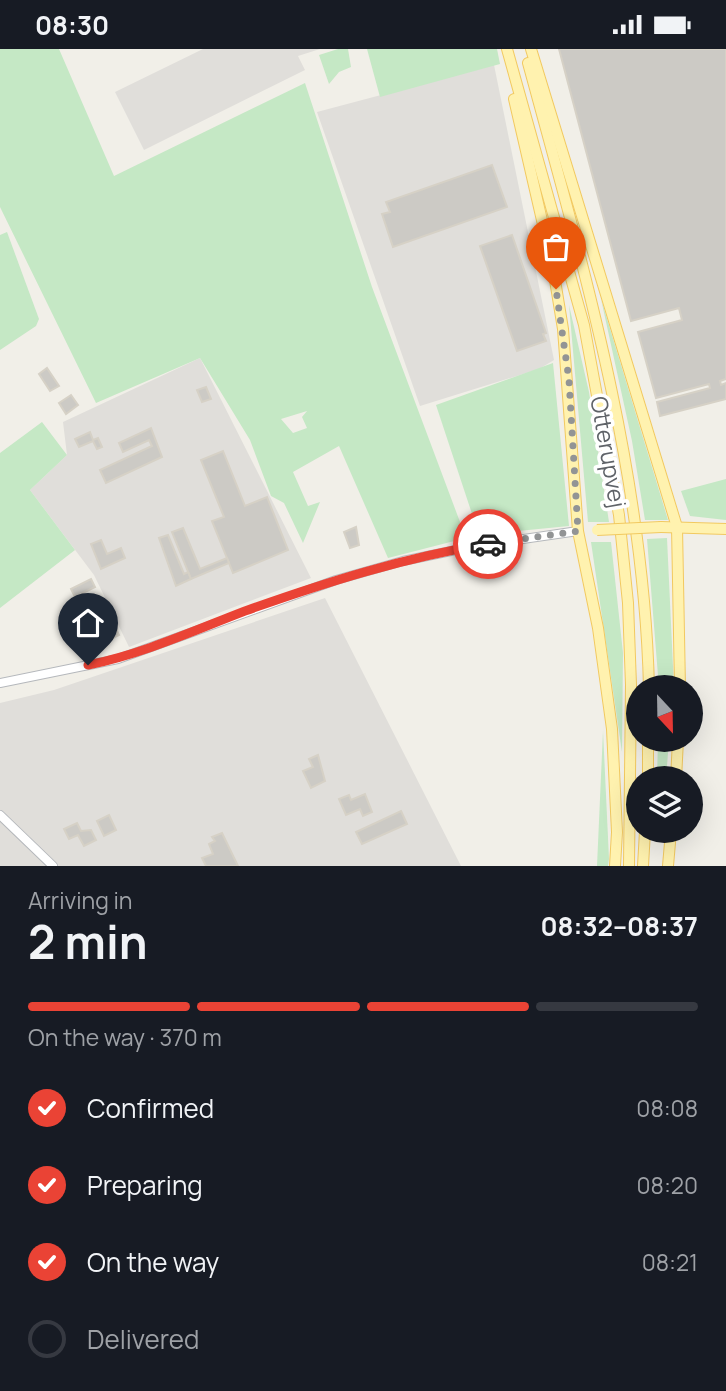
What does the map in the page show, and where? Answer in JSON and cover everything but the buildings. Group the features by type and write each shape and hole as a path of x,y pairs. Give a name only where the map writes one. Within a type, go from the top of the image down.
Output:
{"main road":[{"path":"505,49 553,268 563,329 578,531 598,628 612,729 617,832 615,866"},
{"name":"Otterupvej","path":"505,49 584,325 619,515 628,603 631,685 629,866"},
{"name":"Otterupvej","path":"524,49 590,293 620,423 643,596 648,675"},
{"path":"531,49 677,527 680,675"},
{"path":"578,531 661,527 726,529"},
{"path":"643,866 644,843"},
{"path":"667,866 670,843"}],"street":[{"path":"0,683 118,659 336,580 403,561 475,546 578,531"},
{"path":"0,815 53,866"}],"shaded area":[{"path":"203,49 320,49 298,56 305,70 144,150 115,92"},
{"path":"494,65 554,360 539,369 420,406 317,112"},
{"path":"200,358 311,578 129,647 94,575 30,490 67,455 63,422"},
{"path":"325,598 461,866 0,866 0,703 54,690"}],"green space":[{"path":"0,49 59,49 114,176 305,83 372,287 466,538 388,558 339,446 293,472 308,506 320,502 303,543 284,503 271,496 250,440 200,358 96,403 0,207","holes":["307,411 302,417 307,428 293,433 281,419"]},
{"path":"348,49 351,67 339,72 329,84 319,55"},
{"path":"367,49 497,49 500,64 380,97"},
{"path":"7,232 39,319 36,326 0,350 0,235"},
{"path":"601,299 668,520 645,520 632,441"},
{"path":"569,305 589,392 609,522 588,522"},
{"path":"553,363 569,526 479,535 436,405"},
{"path":"42,422 67,455 30,490 75,550 0,608 0,453"},
{"path":"726,479 726,520 690,516 681,491"},
{"path":"667,538 673,675 658,675 647,539"},
{"path":"591,542 611,542 623,653 622,752"},
{"path":"603,731 609,859 608,866 597,866"},
{"path":"658,753 668,753 667,766 657,766"}],"way so far":[{"path":"488,544 578,531 569,380 556,289"}],"route":[{"path":"88,665 118,659 336,580 403,561 488,544"}]}
